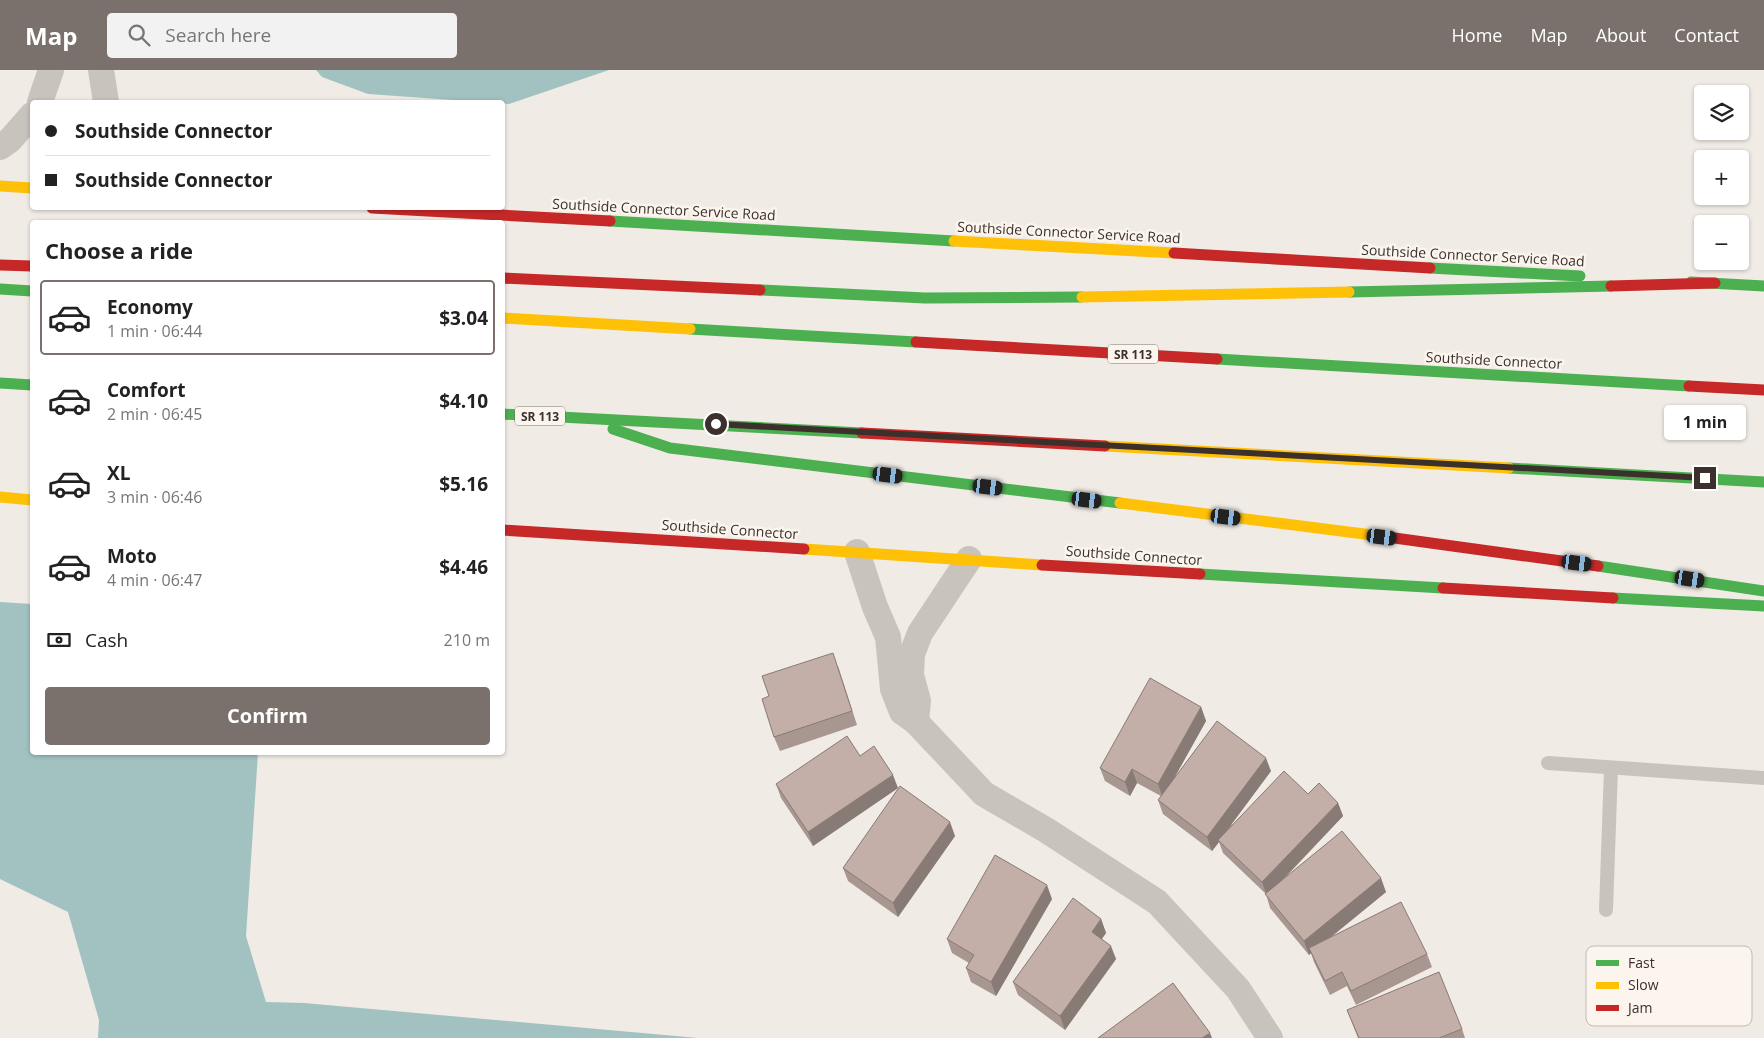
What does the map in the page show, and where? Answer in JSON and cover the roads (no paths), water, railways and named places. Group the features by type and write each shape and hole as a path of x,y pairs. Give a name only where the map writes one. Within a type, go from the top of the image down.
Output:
{"main road":[{"path":"0,186 30,188"},
{"name":"Southside Connector Service Road","path":"408,210 1764,286"},
{"path":"0,265 30,266"},
{"path":"505,278 925,298 1207,296 1715,283"},
{"path":"0,289 30,291"},
{"name":"Southside Connector","path":"505,318 1764,390"},
{"path":"0,383 30,385"},
{"name":"SR 113","path":"505,414 1764,482"},
{"path":"578,418 670,448 1635,570 1764,591"},
{"path":"0,498 30,500"},
{"name":"Southside Connector","path":"505,530 1157,572 1764,606"}],"street":[{"path":"41,100 51,70"},
{"path":"101,70 106,100"},
{"path":"0,146 10,140 30,117"},
{"path":"857,552 875,607 888,637 893,690 902,712 916,722 984,794 1046,830 1157,902 1238,989 1270,1038"},
{"path":"916,722 918,702 912,675 912,654 920,633 969,559"}],"lane":[{"path":"1548,764 1764,778"},
{"path":"1606,910 1612,768"}],"water":[{"path":"316,70 609,70 509,104 505,104 505,100 453,100 368,94 322,77"},
{"path":"0,602 30,604 30,755 258,755 246,936 266,1002 304,1003 698,1038 98,1038 99,1020 68,912 0,879"}]}
